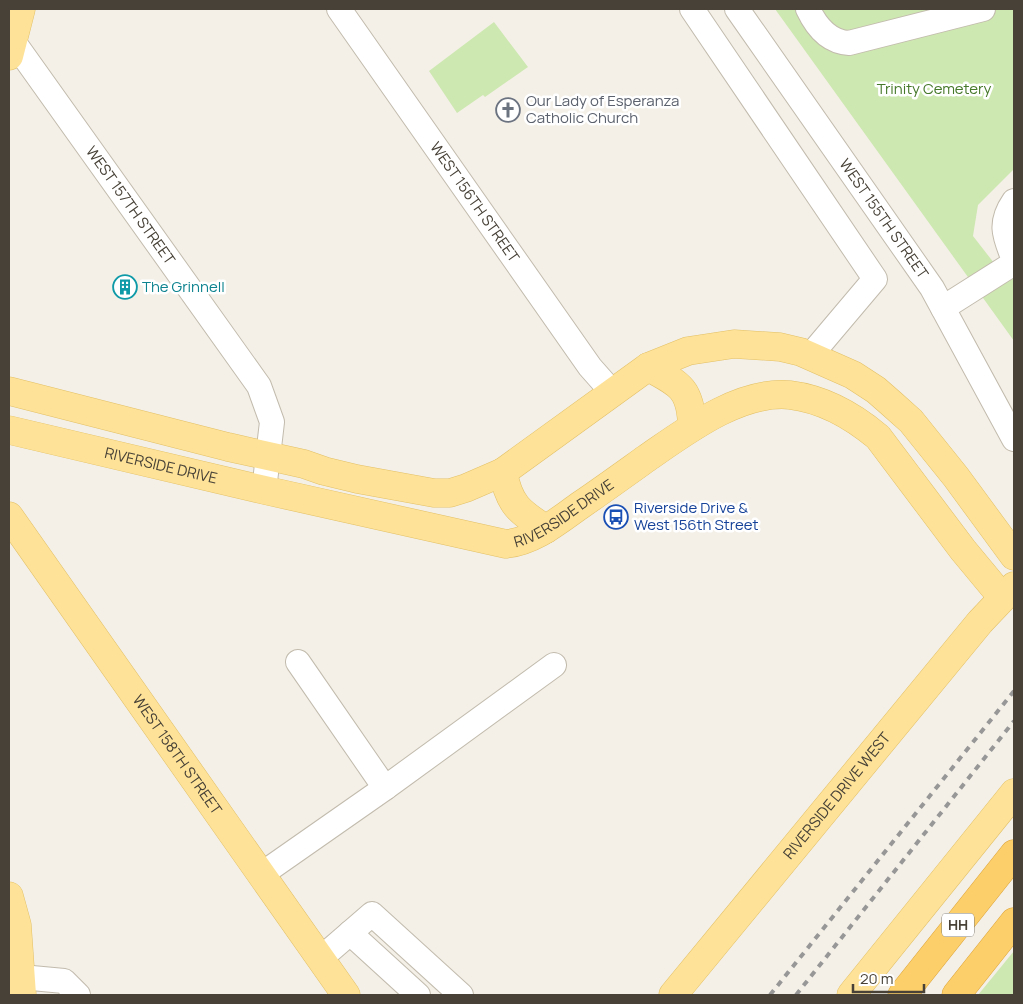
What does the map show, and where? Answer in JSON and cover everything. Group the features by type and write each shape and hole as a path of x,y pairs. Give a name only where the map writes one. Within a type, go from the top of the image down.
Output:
{"highway":[{"name":"HH","path":"902,995 1014,854"},
{"name":"HH","path":"956,995 1014,922"}],"main road":[{"path":"10,44 21,9"},
{"path":"9,391 268,457 304,464 357,479 434,493 450,493 503,472 648,367 688,351 734,344 780,347 810,356 853,375 881,394 911,421 956,476 1014,556"},
{"path":"648,367 672,381 684,392 692,409 692,427"},
{"name":"RIVERSIDE DRIVE","path":"9,430 506,544 517,543 546,530 692,427 730,408 752,400 790,395 829,405 864,425 878,437 963,550 1008,591"},
{"path":"503,472 506,490 516,507 530,520 546,530"},
{"name":"WEST 158TH STREET","path":"9,516 346,995"},
{"name":"RIVERSIDE DRIVE WEST","path":"673,995 1008,591"},
{"path":"851,995 1014,793"},
{"path":"9,896 17,925 22,986"}],"street":[{"name":"WEST 156TH STREET","path":"339,9 590,367 613,394"},
{"path":"692,9 875,279 810,356"},
{"name":"WEST 155TH STREET","path":"736,9 932,288 1014,438"},
{"path":"808,9 824,32 830,37 837,41 849,43 983,9"},
{"name":"WEST 157TH STREET","path":"10,44 259,386 272,422 264,490"},
{"path":"943,308 1014,261 1004,237 1006,216 1014,201"},
{"path":"298,662 385,788"},
{"path":"262,874 385,788 554,665"},
{"path":"320,958 372,914 461,995"},
{"path":"350,933 418,995"},
{"path":"22,986 64,981 78,995"}],"green space":[{"name":"Trinity Cemetery","path":"775,9 1014,9 1014,169 978,205 973,236 994,263 1014,273 1014,341"},
{"path":"494,22 528,67 485,97 483,95 457,113 429,71"},
{"path":"1014,951 1014,995 978,995"}],"railway":[{"path":"770,995 1014,691"},
{"path":"796,995 1014,721"}],"place":[{"name":"Our Lady of Esperanza Catholic Church","path":"508,110"},
{"name":"The Grinnell","path":"125,287"},
{"name":"Riverside Drive & West 156th Street","path":"616,517"}]}
